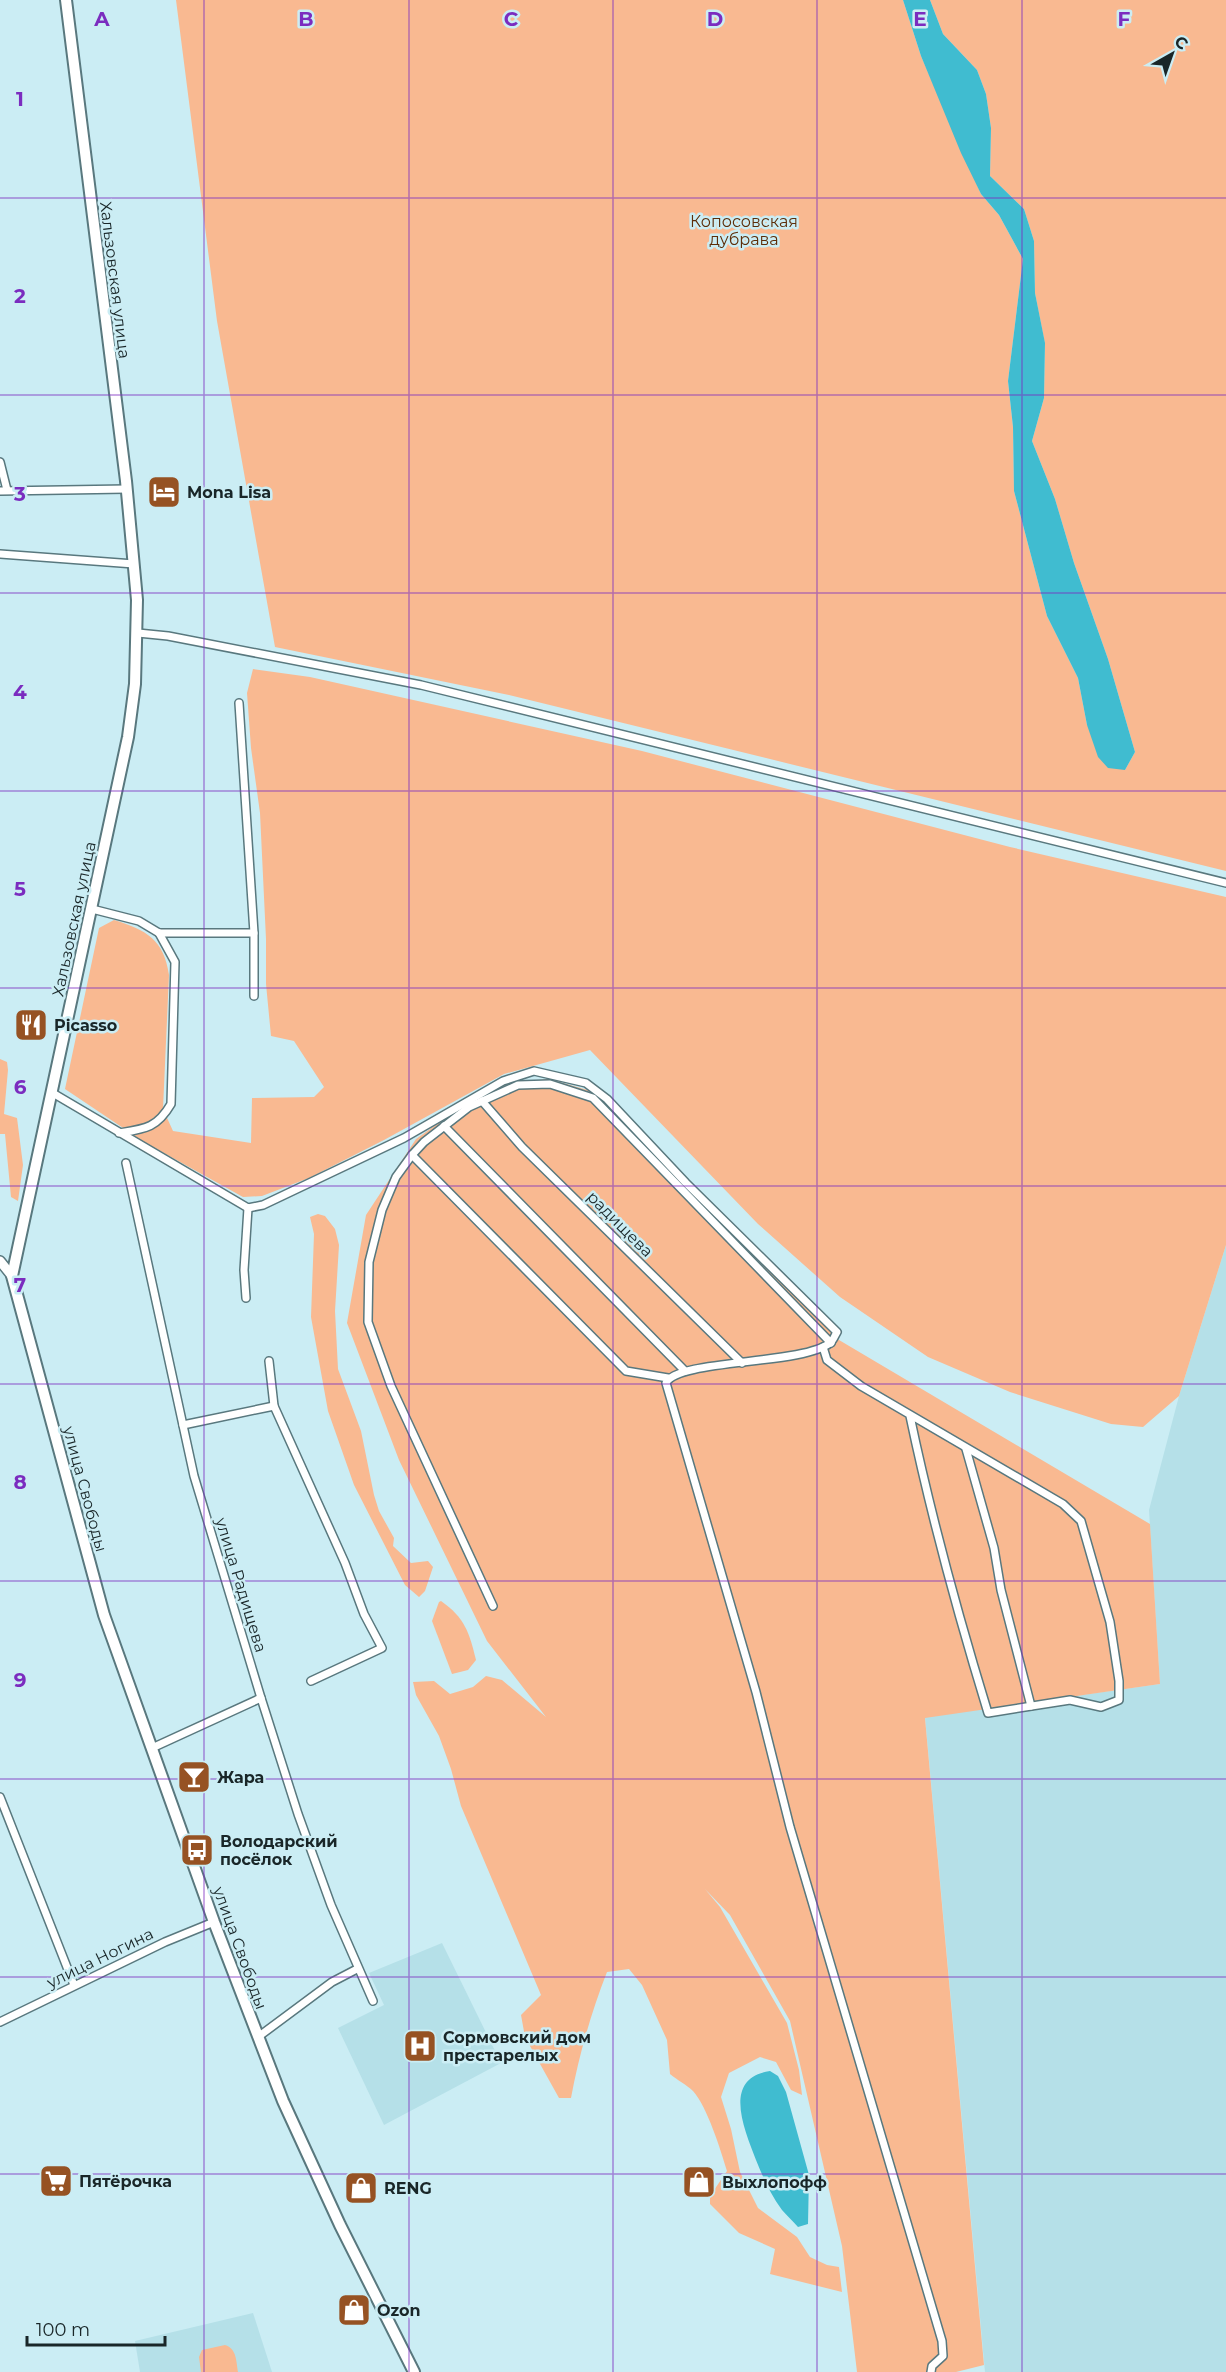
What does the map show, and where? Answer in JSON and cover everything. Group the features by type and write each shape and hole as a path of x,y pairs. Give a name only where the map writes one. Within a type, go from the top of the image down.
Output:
{"main road":[{"name":"Хальзовская улица","path":"12,1276 128,737 135,684 138,633 127,489 66,0"},
{"name":"улица Свободы","path":"12,1276 104,1615 214,1922 283,2101 340,2225 414,2372"}],"street":[{"path":"0,462 4,491 127,489"},
{"path":"0,555 134,564"},
{"path":"138,633 168,636 421,685 1226,883"},
{"path":"239,703 254,933 255,996"},
{"path":"92,909 140,921 159,933 175,962 171,1104 162,1119 144,1130 119,1133"},
{"path":"159,933 254,933"},
{"path":"51,1092 248,1208 262,1205 404,1138 503,1081 534,1071 586,1083 607,1099 686,1183 837,1332 831,1342 815,1350 685,1371 668,1378 626,1371 412,1155"},
{"path":"493,1606 391,1386 368,1322 369,1262 382,1210 396,1177 412,1155 444,1126 469,1107 518,1085 550,1084 593,1098 831,1342"},
{"name":"радищева","path":"482,1101 522,1147 742,1363"},
{"path":"444,1126 685,1371"},
{"name":"улица Радищева","path":"126,1163 194,1476 261,1698 302,1824 331,1905 357,1969 373,2001"},
{"path":"246,1298 244,1270 248,1208"},
{"path":"0,1261 12,1276"},
{"path":"0,1275 12,1276"},
{"path":"823,1347 827,1360 861,1386 1063,1504 1082,1521 1110,1622 1119,1681 1119,1700 1101,1707 1070,1700 988,1713 968,1647 910,1416"},
{"path":"269,1361 274,1406 341,1553 364,1614 382,1648 311,1681"},
{"path":"668,1378 666,1383 756,1692 790,1827 942,2341 943,2356 932,2366 931,2372"},
{"path":"183,1425 274,1406"},
{"path":"966,1449 994,1548 1001,1590 1031,1706"},
{"path":"152,1748 261,1698"},
{"path":"0,1797 74,1985"},
{"name":"улица Ногина","path":"0,2022 165,1942 214,1922"},
{"path":"258,2037 332,1982 357,1969"}],"shaded area":[{"path":"1226,1245 1226,2372 985,2372 925,1717 1160,1684 1149,1510 1179,1396"},
{"name":"Сормовский дом престарелых","path":"442,1943 501,2063 384,2125 338,2028 384,2005 369,1973"},
{"path":"253,2313 272,2372 140,2372 135,2341"}],"green space":[{"name":"Копосовская дубрава","path":"176,0 903,0 921,56 981,194 999,215 1023,259 1008,381 1013,427 1014,491 1047,616 1078,678 1087,725 1125,770 1135,752 1108,659 1074,563 1055,499 1032,441 1044,398 1045,344 1035,293 1034,241 1024,209 990,176 991,128 986,94 977,70 943,34 930,0 1226,0 1226,871 509,695 275,647 217,321"},
{"path":"253,669 310,677 642,751 1010,847 1226,897 1226,1245 1179,1396 1143,1427 1111,1424 1010,1392 928,1357 840,1297 758,1224 590,1050 504,1074 309,1178 262,1196 243,1197 144,1142 65,1089 99,928 114,920 144,932 152,938 158,944 167,963 169,975 163,1109 173,1131 251,1143 252,1098 314,1097 324,1087 294,1041 271,1036 266,984 260,813 251,748 247,693"},
{"path":"0,1059 7,1062 8,1070 4,1114 17,1118 23,1165 18,1201 11,1197 5,1134 0,1134"},
{"path":"549,1079 591,1091 839,1340 1150,1524 1160,1684 925,1718 984,2365 956,2372 857,2372 842,2246 790,2021 730,1915 705,1889 720,1907 787,2023 799,2070 802,2095 791,2090 776,2062 760,2057 729,2073 721,2097 731,2129 740,2172 758,2208 797,2237 810,2257 827,2265 839,2267 842,2292 770,2274 775,2249 739,2233 710,2204 710,2196 727,2171 717,2141 698,2098 691,2089 670,2074 667,2040 642,1985 629,1969 607,1972 586,2034 571,2098 559,2098 525,2037 521,2015 541,1995 461,1806 439,1736 416,1695 413,1682 434,1681 450,1694 473,1687 486,1676 502,1680 546,1717 487,1641 399,1460 347,1323 366,1215 416,1139 474,1098 510,1083"},
{"path":"318,1214 325,1216 335,1229 339,1245 335,1311 338,1369 361,1431 379,1511 394,1538 393,1546 411,1563 428,1561 433,1567 425,1591 419,1597 405,1585 354,1485 328,1411 311,1317 314,1234 310,1217"},
{"path":"441,1601 456,1613 465,1626 476,1660 468,1670 452,1674 432,1621"},
{"path":"225,2345 234,2352 238,2372 201,2372 199,2357 202,2350"}],"water":[{"path":"903,0 930,0 943,34 977,70 986,94 991,128 990,176 1024,209 1034,241 1035,293 1045,343 1044,398 1032,441 1055,499 1074,563 1108,659 1135,752 1125,770 1108,768 1098,757 1087,725 1078,678 1047,616 1014,491 1013,427 1008,381 1023,259 999,215 981,194 961,153 921,56"},
{"path":"770,2071 778,2076 786,2092 809,2175 808,2224 798,2227 782,2210 770,2192 747,2135 740,2107 741,2095 746,2084 755,2076"}],"place":[{"name":"Mona Lisa","path":"164,492"},
{"name":"Picasso","path":"31,1025"},
{"name":"Жара","path":"194,1777"},
{"name":"Володарский посёлок","path":"197,1850"},
{"name":"Сормовский дом престарелых","path":"420,2046"},
{"name":"Пятёрочка","path":"56,2181"},
{"name":"Выхлопофф","path":"699,2182"},
{"name":"RENG","path":"361,2188"},
{"name":"Ozon","path":"354,2310"}]}
